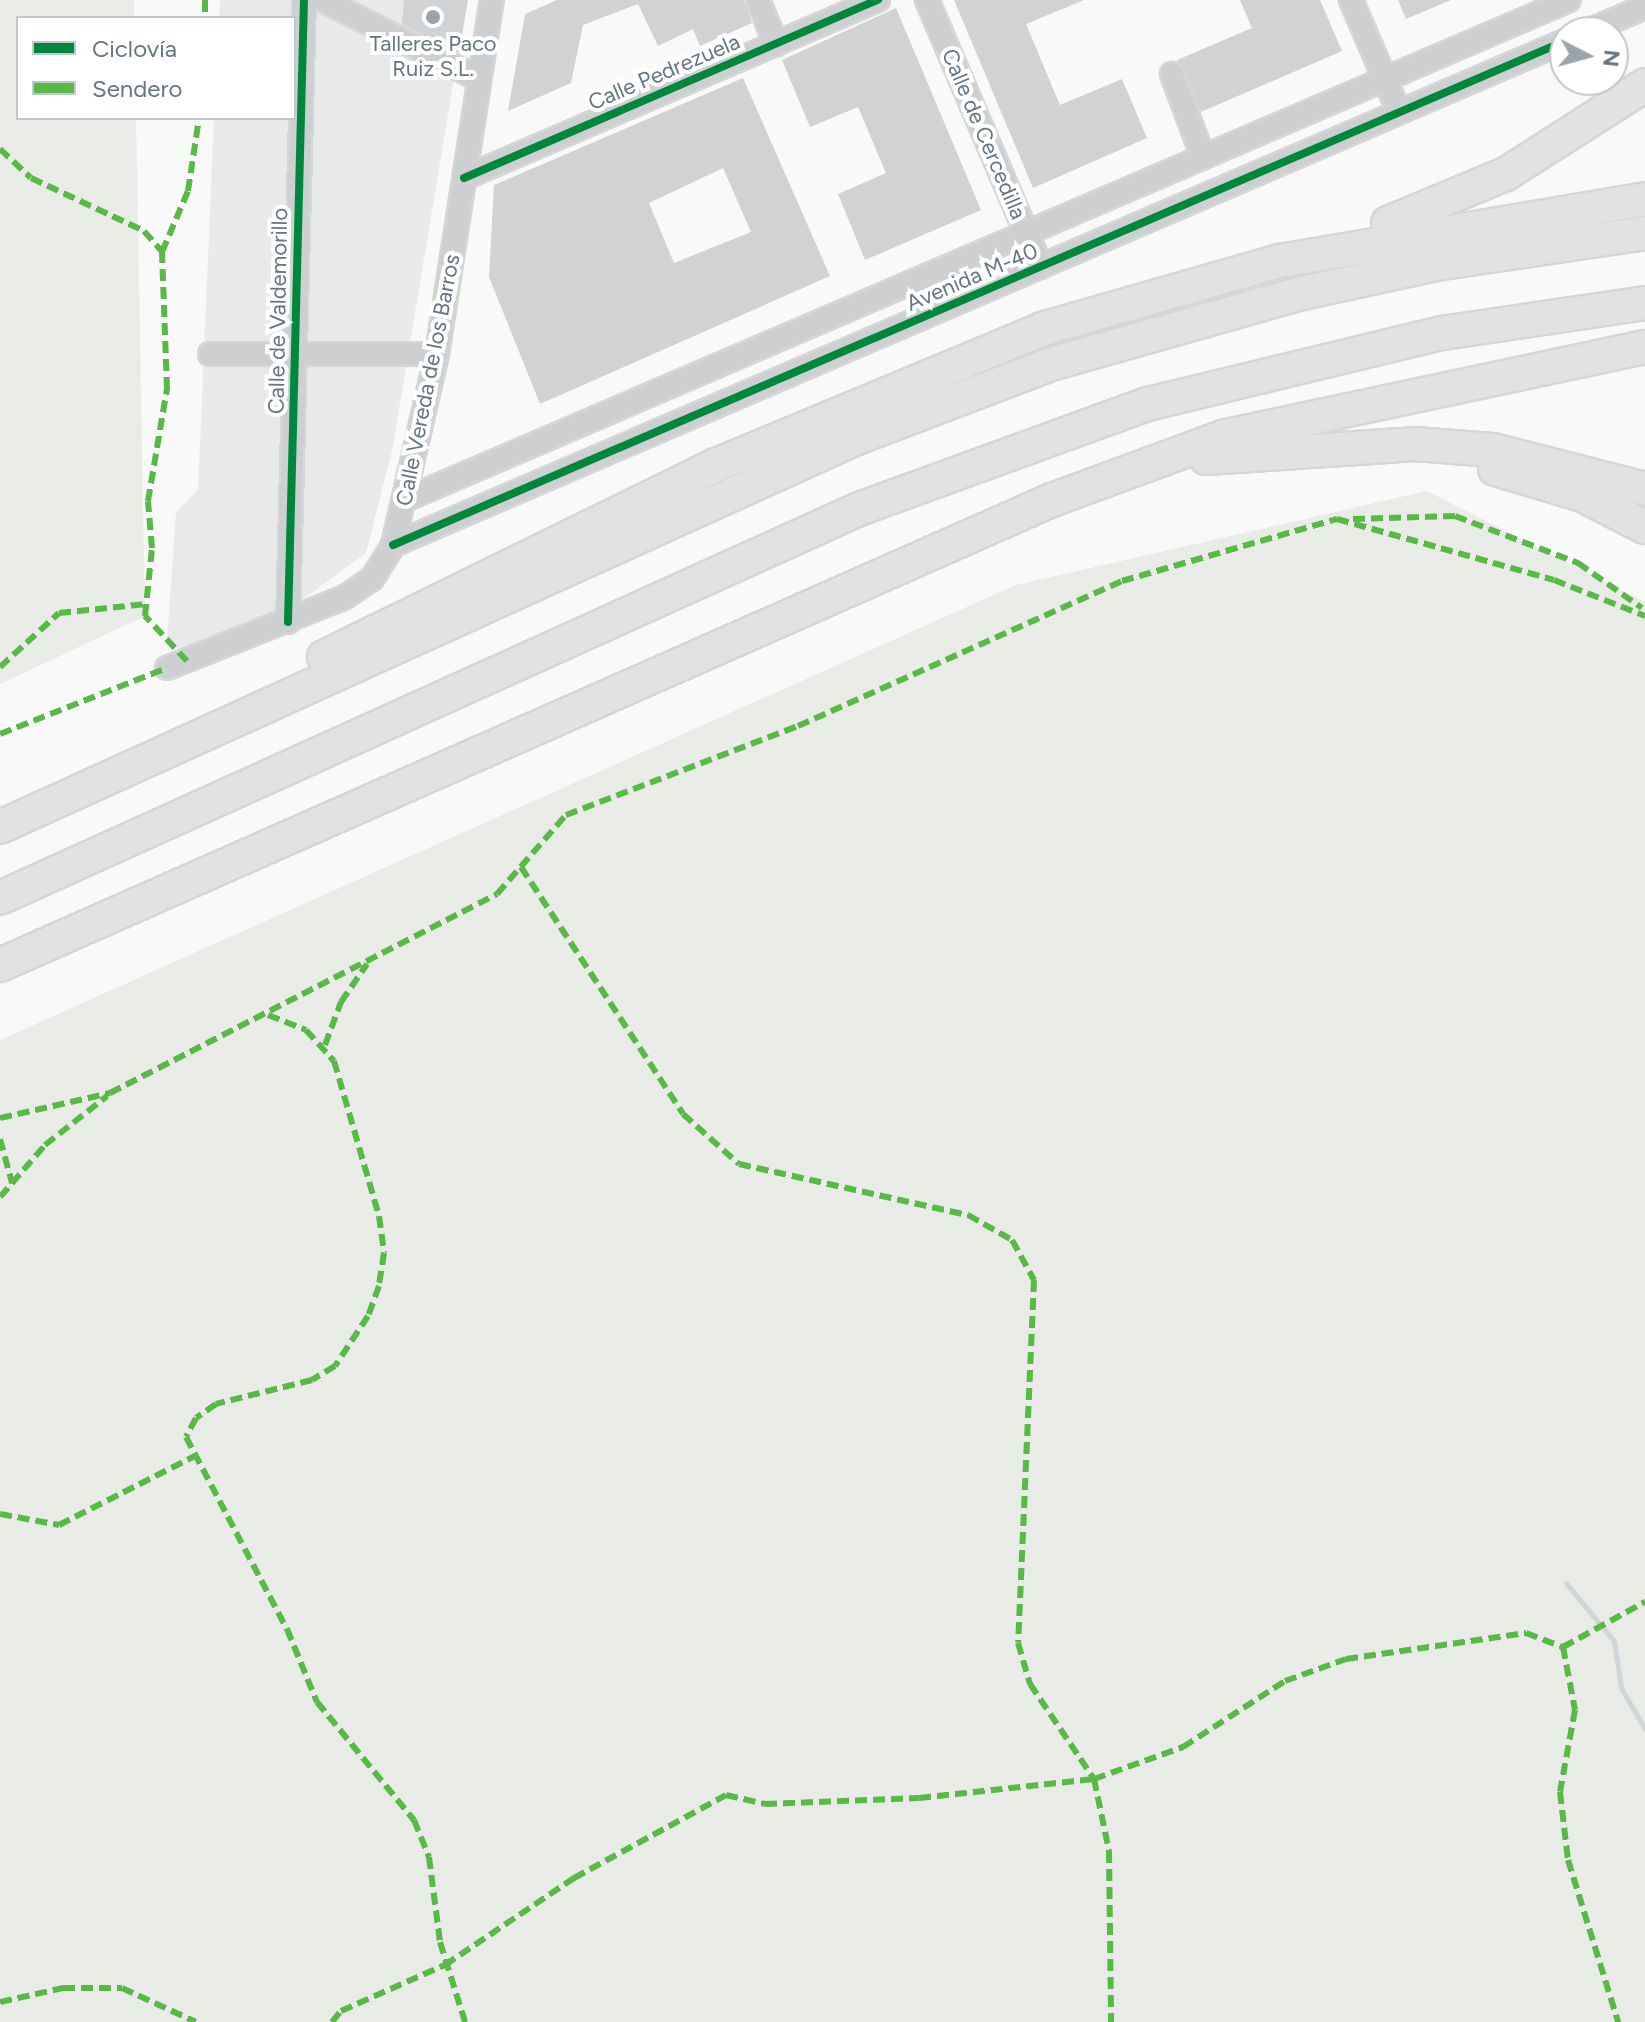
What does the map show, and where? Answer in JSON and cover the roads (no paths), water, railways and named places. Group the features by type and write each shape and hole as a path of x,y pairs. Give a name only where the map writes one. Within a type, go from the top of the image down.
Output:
{"highway":[{"path":"89,786 116,755 829,415 1042,329 1279,261 1424,211 1506,174 1645,85"},
{"path":"1279,261 1645,199"},
{"path":"0,827 854,439 1051,364 1406,270 1645,233"},
{"path":"0,898 859,509 1134,409 1442,333 1645,303"},
{"path":"0,965 1052,500 1226,436 1645,347"},
{"path":"1159,462 1394,448 1493,450 1645,489"},
{"path":"1394,448 1582,495 1645,527"}],"street":[{"name":"Calle de Valdemorillo","path":"288,622 304,0"},
{"path":"323,0 479,79"},
{"name":"Calle Vereda de los Barros","path":"167,668 288,622 372,579 393,545 409,498 437,354 492,0"},
{"path":"758,0 776,44"},
{"name":"Calle Pedrezuela","path":"464,178 878,0"},
{"name":"Calle de Cercedilla","path":"927,0 1041,267"},
{"path":"1351,0 1399,112"},
{"name":"Avenida M-40","path":"409,498 1569,0"},
{"path":"1624,16 1645,7"},
{"name":"Avenida M-40","path":"393,545 1549,48"},
{"path":"1172,74 1203,157"},
{"path":"885,294 879,308 900,328"},
{"path":"210,354 437,354"}],"waterway":[{"path":"1566,1583 1614,1641 1621,1688 1645,1729"}],"place":[{"name":"Talleres Paco Ruiz S.L.","path":"433,17"}]}
